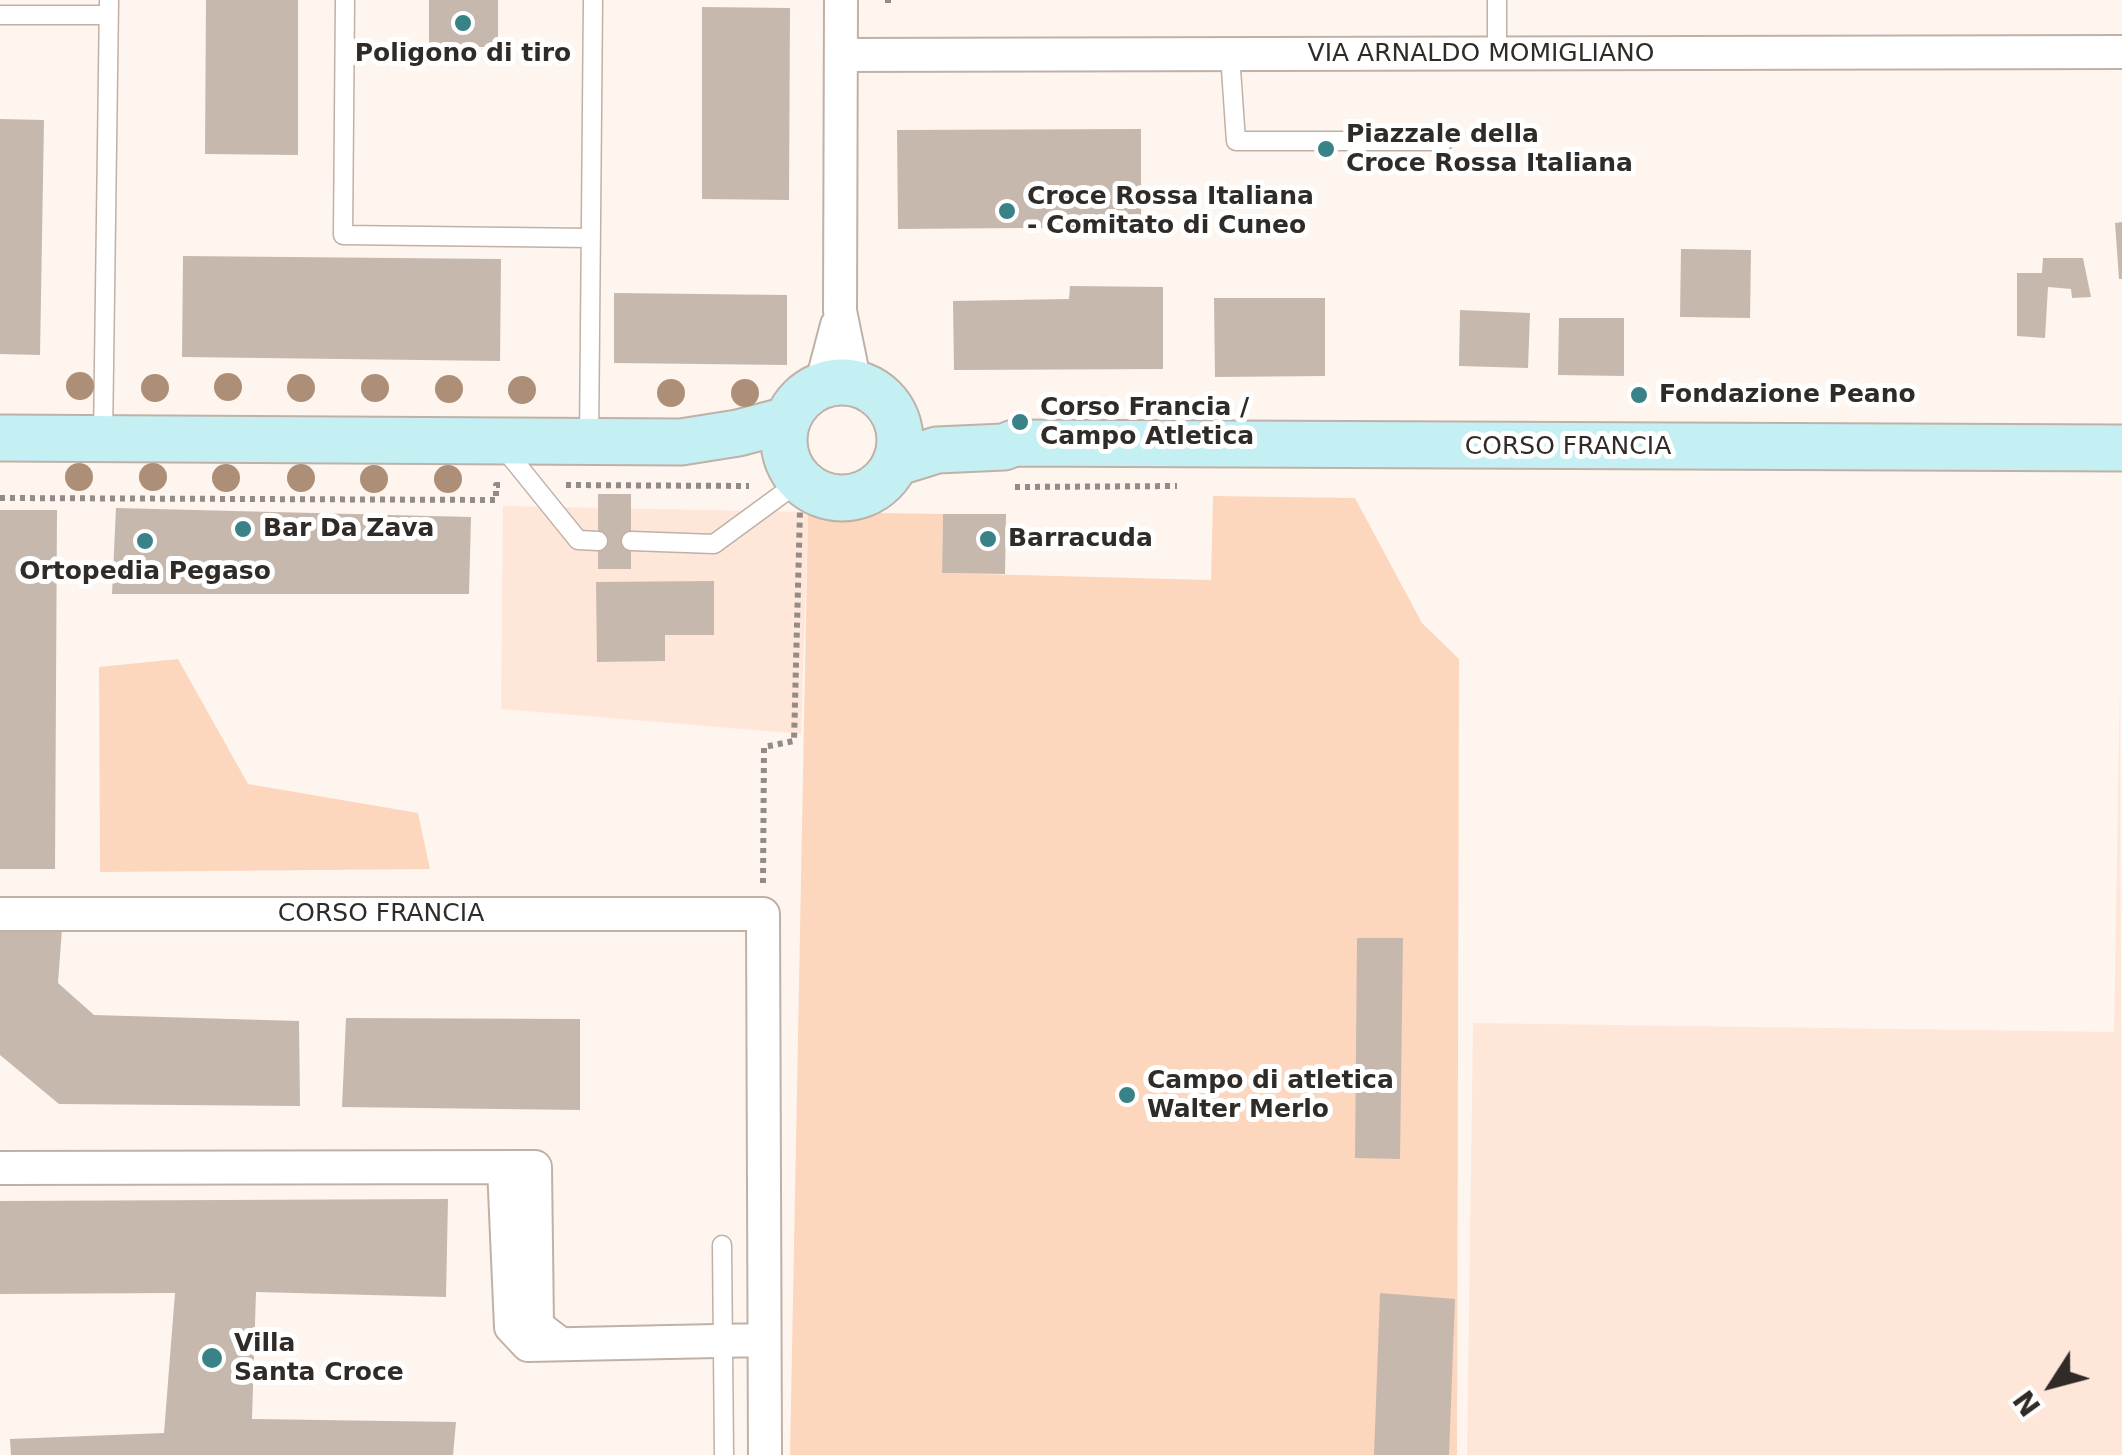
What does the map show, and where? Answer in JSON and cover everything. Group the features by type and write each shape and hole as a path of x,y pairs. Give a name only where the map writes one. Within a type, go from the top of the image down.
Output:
{"main road":[{"path":"0,438 681,442 737,451 797,485 826,496 856,496 878,486 896,462 899,433 885,402 838,385 794,406 784,436 797,485"},
{"name":"CORSO FRANCIA","path":"894,416 938,434 1014,443"},
{"path":"681,442 787,420"},
{"name":"CORSO FRANCIA","path":"896,462 937,450 1004,447 1014,443 2122,448"}],"street":[{"path":"838,385 841,0"},
{"name":"VIA ARNALDO MOMIGLIANO","path":"840,54 2122,52"},
{"name":"CORSO FRANCIA","path":"0,914 763,914"},
{"path":"763,914 764,1455"},
{"path":"0,1168 520,1167 538,1326 558,1342 764,1340"}],"lane":[{"path":"345,0 342,235 590,238"},
{"path":"589,441 592,0"},
{"path":"1497,0 1497,54"},
{"path":"0,15 109,8 103,438"},
{"path":"1230,55 1236,141 1444,141"},
{"path":"498,441 578,540 598,540"},
{"path":"631,542 714,544 797,485"},
{"path":"722,1245 724,1455"}],"path":[{"path":"763,914 764,747 794,742 797,485"},
{"path":"0,498 496,500"}],"shaded area":[{"name":"Campo di atletica Walter Merlo","path":"1213,496 1355,498 1422,623 1459,659 1457,1455 790,1455 808,512 943,514 942,573 1211,580"},
{"path":"503,506 808,512 801,734 501,709"},
{"path":"178,659 248,784 418,813 430,869 100,872 99,667"},
{"path":"2120,683 2122,1455 1467,1455 1473,1023 2114,1032"}],"building":[{"path":"206,0 298,0 298,155 205,154"},
{"name":"Poligono di tiro","path":"429,0 498,0 498,47 429,47"},
{"path":"702,7 790,8 789,200 702,199"},
{"path":"0,119 44,120 40,355 0,354"},
{"path":"1141,129 1141,227 898,229 897,130"},
{"path":"2122,222 2122,279 2119,279 2115,223"},
{"path":"1681,249 1751,250 1750,318 1680,317"},
{"path":"183,256 501,259 500,361 182,357"},
{"path":"2043,258 2083,258 2091,297 2072,298 2071,289 2048,287 2045,338 2017,336 2017,273 2042,273"},
{"path":"1070,286 1163,287 1163,369 954,370 953,301 1069,299"},
{"path":"614,293 787,295 787,365 614,363"},
{"path":"1214,298 1325,298 1325,376 1215,377"},
{"path":"1460,310 1530,313 1528,368 1459,366"},
{"path":"1559,318 1624,318 1624,376 1558,375"},
{"path":"598,494 631,494 631,569 598,569"},
{"path":"116,508 471,517 469,594 112,594"},
{"path":"0,510 57,510 55,869 0,869"},
{"path":"943,514 1006,514 1005,574 942,573"},
{"path":"714,581 714,635 665,635 665,661 597,662 596,582"},
{"path":"0,927 62,929 58,983 94,1015 299,1021 300,1106 59,1104 0,1055"},
{"path":"1357,938 1403,938 1400,1159 1355,1158"},
{"path":"346,1018 580,1019 580,1110 342,1107"},
{"name":"Villa Santa Croce","path":"448,1199 446,1297 256,1292 252,1419 456,1422 453,1455 11,1455 10,1439 164,1433 175,1293 0,1294 0,1201"},
{"path":"1380,1293 1455,1299 1449,1455 1374,1455"}],"place":[{"name":"Poligono di tiro","path":"463,23"},
{"name":"Piazzale della Croce Rossa Italiana","path":"1326,149"},
{"name":"Croce Rossa Italiana - Comitato di Cuneo","path":"1007,211"},
{"name":"Fondazione Peano","path":"1639,395"},
{"name":"Corso Francia / Campo Atletica","path":"1020,422"},
{"name":"Bar Da Zava","path":"243,529"},
{"name":"Barracuda","path":"988,539"},
{"name":"Ortopedia Pegaso","path":"145,541"},
{"name":"Campo di atletica Walter Merlo","path":"1127,1095"},
{"name":"Villa Santa Croce","path":"212,1358"}]}
